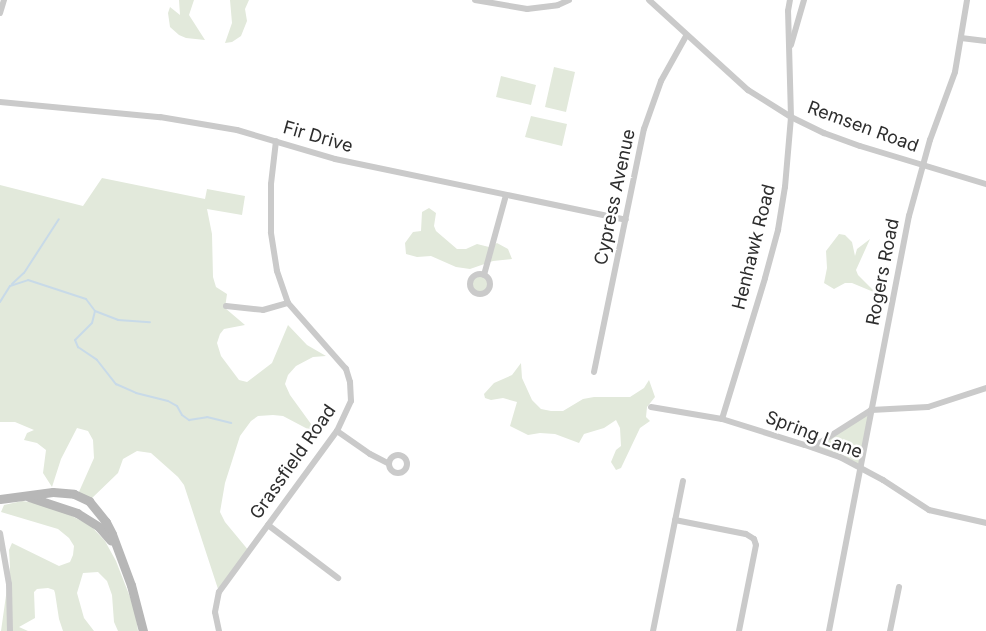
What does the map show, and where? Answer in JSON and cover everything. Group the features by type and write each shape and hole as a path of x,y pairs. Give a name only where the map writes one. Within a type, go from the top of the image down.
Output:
{"main road":[{"path":"0,499 53,492 74,494 86,499 106,522 137,604 143,631"},
{"path":"27,496 77,513 99,527 120,556"}],"street":[{"path":"0,13 4,0"},
{"path":"475,0 527,9 558,5 569,0"},
{"name":"Remsen Road","path":"649,0 686,36 748,90 791,117 824,133 986,184"},
{"name":"Henhawk Road","path":"722,419 778,230 785,187 791,117 788,11 790,0"},
{"name":"Henhawk Road","path":"790,48 804,0"},
{"name":"Rogers Road","path":"829,631 909,216 923,164 955,72 967,0"},
{"name":"Cypress Avenue","path":"594,372 648,114 661,81 686,36"},
{"path":"961,38 986,41"},
{"name":"Fir Drive","path":"0,102 160,117 238,130 335,159 626,220"},
{"name":"Grassfield Road","path":"219,631 215,612 219,592 337,431 351,401 348,376 340,360 288,303 277,271 271,232 271,184 276,141"},
{"path":"484,274 506,195"},
{"path":"226,306 263,310 288,303"},
{"path":"813,447 871,410 938,405 986,388"},
{"name":"Spring Lane","path":"651,407 722,419 813,447 840,458 883,480 929,510 986,523"},
{"path":"337,431 370,454 388,463"},
{"path":"653,631 683,480"},
{"path":"675,520 746,534 754,539 756,545 738,631"},
{"path":"268,526 338,578"},
{"path":"0,533 10,591 10,631"},
{"path":"890,631 899,587"}],"shaded area":[{"path":"179,0 194,0 189,15 205,40 186,38 170,27 168,13 170,7 180,15"},
{"path":"230,0 249,0 245,9 247,21 241,36 232,42 225,43 232,23"},
{"path":"554,67 575,72 566,112 545,107"},
{"path":"501,76 536,85 531,105 496,97"},
{"path":"531,116 567,124 562,146 525,137"},
{"path":"102,178 205,199 207,189 245,196 242,215 207,209 212,234 213,277 216,287 227,294 225,308 245,325 224,329 220,334 217,343 221,356 239,380 247,382 272,363 288,325 307,345 326,356 313,357 296,366 288,375 285,384 290,395 319,435 283,416 273,415 258,416 251,421 240,436 225,483 220,512 225,522 249,551 219,592 184,485 178,477 151,453 137,451 123,459 118,473 90,500 78,494 94,458 93,440 88,431 77,428 61,459 52,487 43,473 46,450 37,443 24,440 27,433 34,430 15,422 0,422 0,185 83,206"},
{"path":"429,208 436,213 434,226 436,231 457,249 466,249 477,244 489,247 497,243 508,249 512,259 493,261 470,269 456,267 431,256 417,257 406,254 405,243 413,232 421,231 422,212"},
{"path":"839,234 845,235 852,242 855,256 857,249 870,239 856,270 858,275 876,293 852,283 845,283 834,289 824,283 827,268 826,251"},
{"path":"477,276 483,276 488,281 486,290 477,292 472,287 472,281"},
{"path":"521,363 522,378 532,400 541,409 551,411 563,411 583,399 594,397 630,397 644,388 649,380 655,397 647,407 646,417 650,421 640,428 621,468 616,470 611,462 616,450 621,446 620,428 616,420 604,428 584,434 579,443 555,434 540,433 528,435 510,426 517,402 503,398 491,400 485,398 484,394 494,383 512,375"},
{"path":"869,413 859,465 817,447"},
{"path":"22,501 43,504 72,516 91,526 105,541 116,561 135,610 138,631 118,631 114,622 112,595 107,581 98,572 83,573 77,593 84,618 94,631 63,631 54,590 48,588 37,589 34,592 35,618 19,627 28,631 1,631 10,567 9,550 12,543 59,566 70,562 73,555 74,546 69,538 58,529 1,512 4,505"}],"waterway":[{"path":"12,284 24,273 59,219"},
{"path":"0,302 10,286 28,280 86,299 95,311 92,323 75,340 78,347 97,360 116,384 136,393 168,401 177,406 182,415 189,420 207,417 231,423"},
{"path":"95,311 118,320 150,322"}]}
